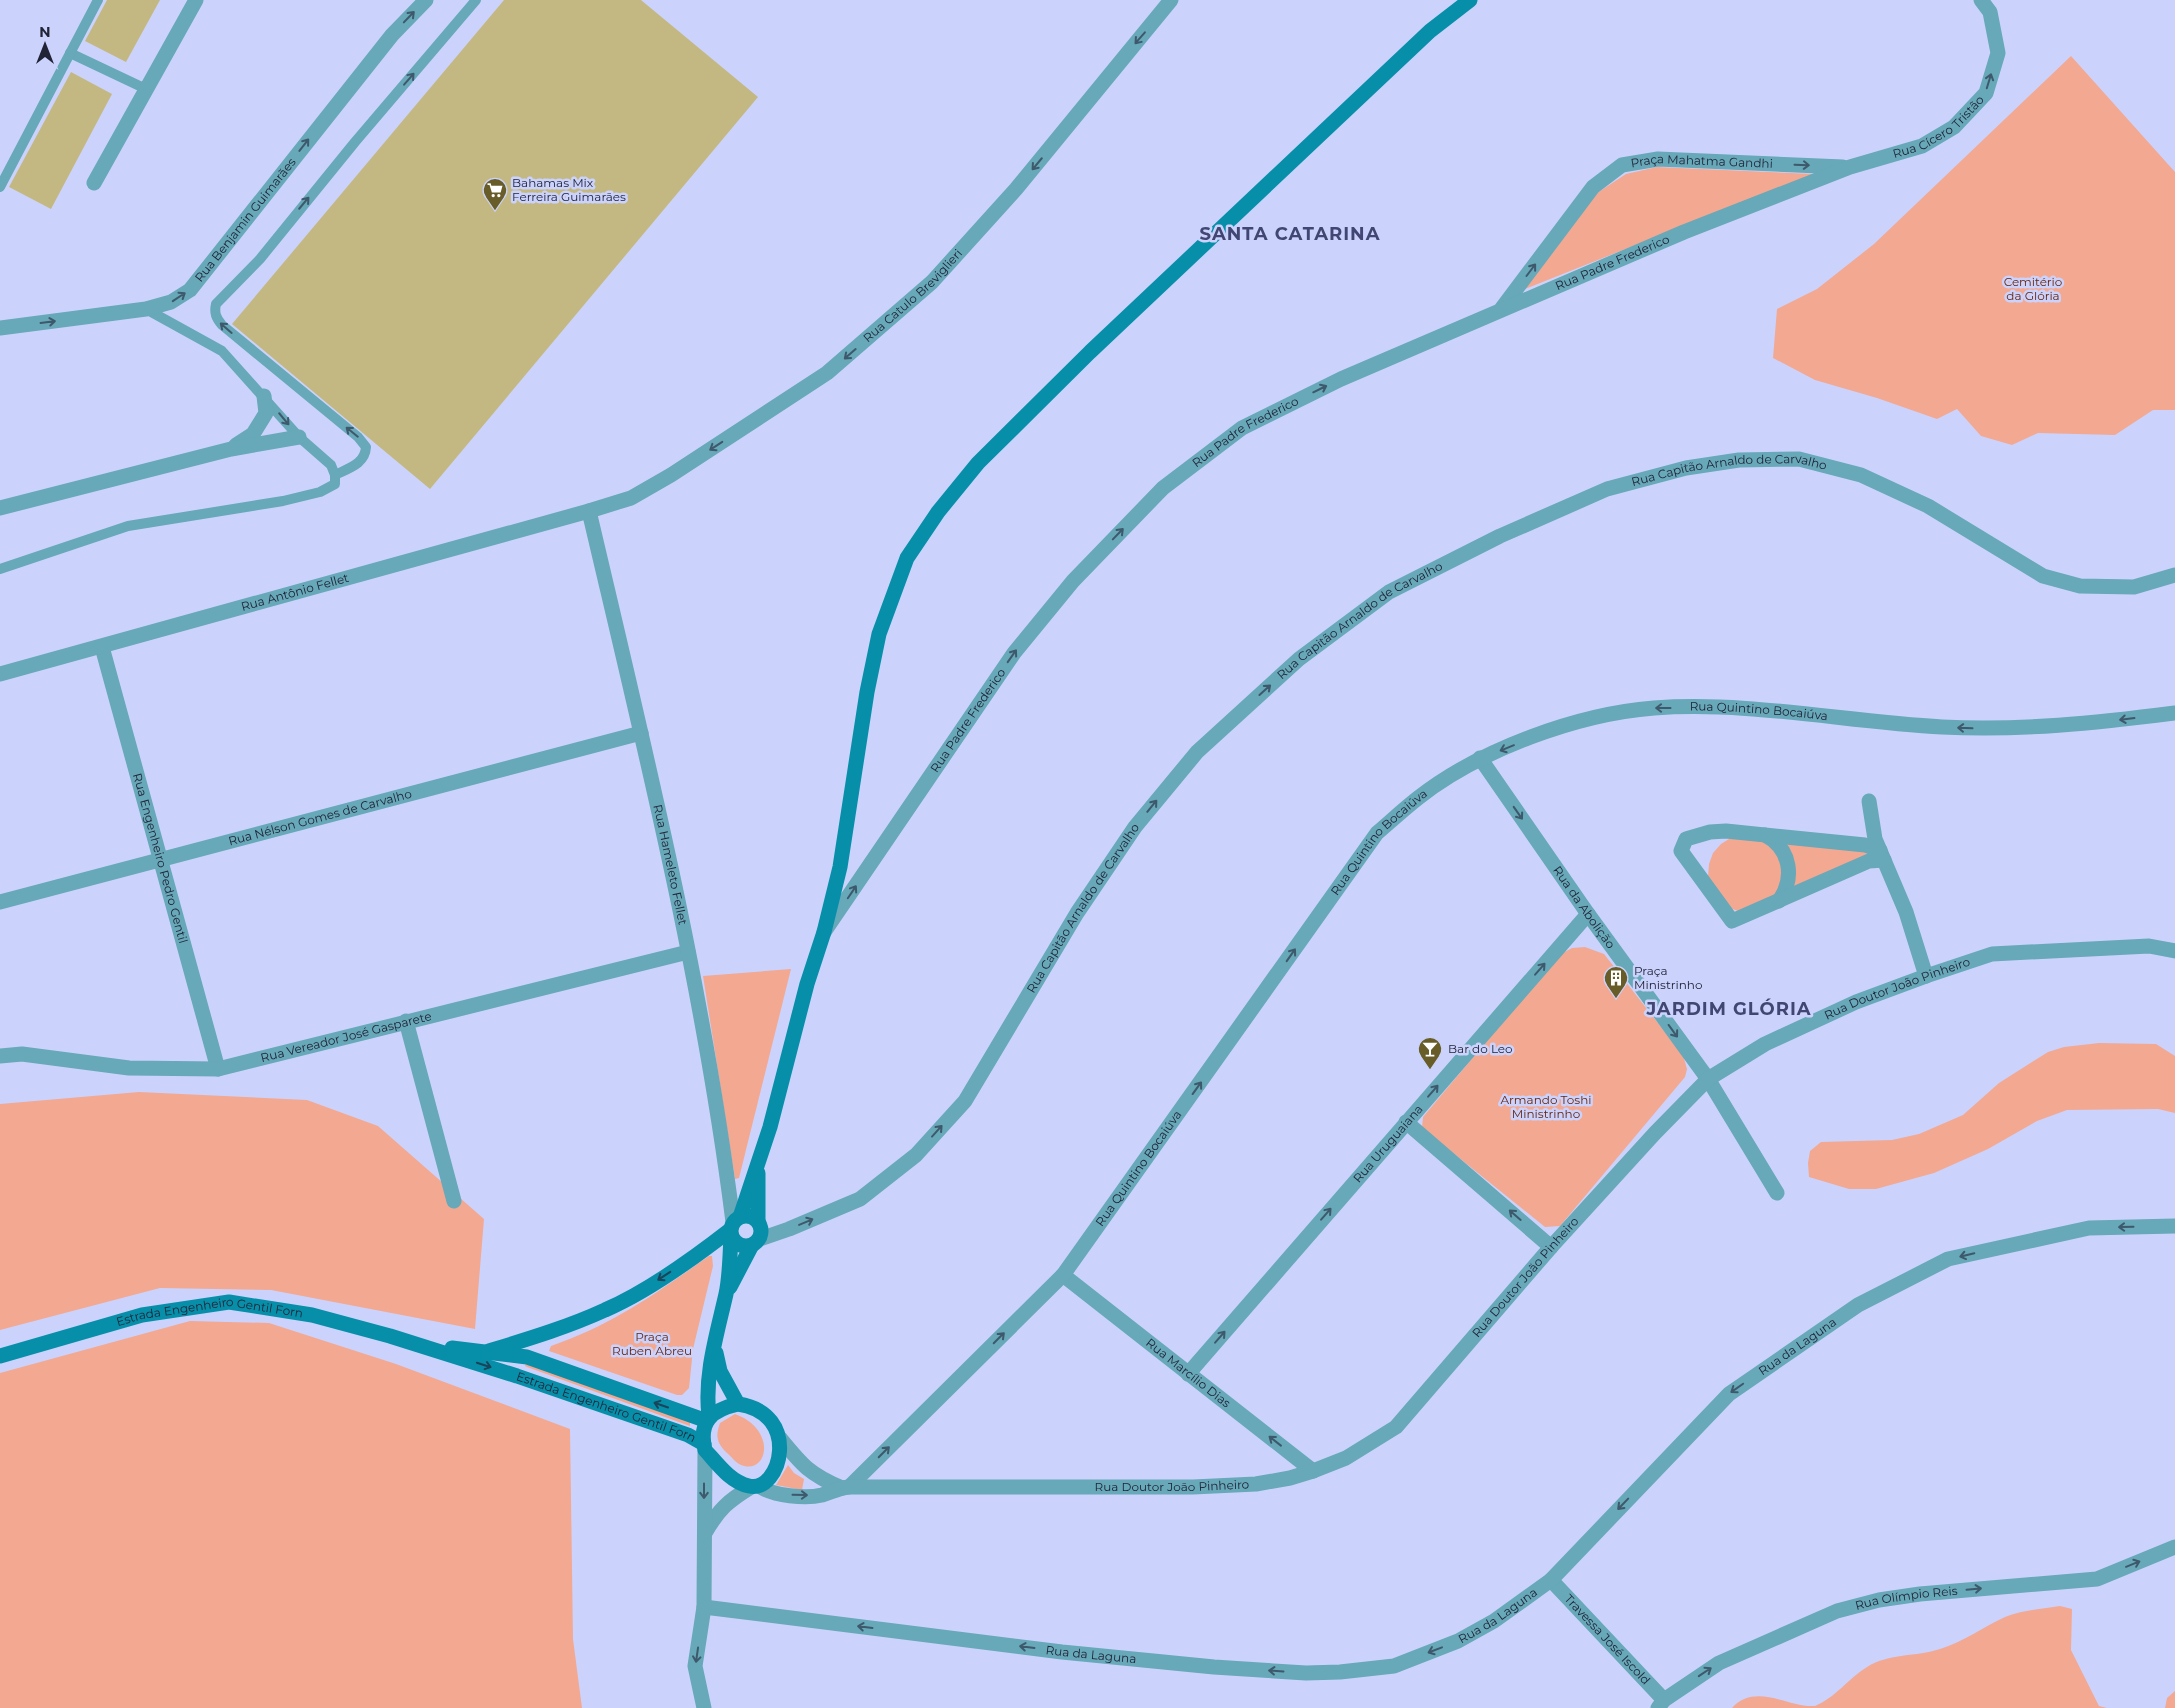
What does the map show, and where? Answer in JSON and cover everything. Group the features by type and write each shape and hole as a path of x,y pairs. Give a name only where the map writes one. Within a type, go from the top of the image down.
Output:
{"main road":[{"path":"708,1418 724,1407 738,1404 757,1409 773,1424 780,1438 776,1466 769,1479 755,1486 732,1478 704,1447 708,1418 707,1398 714,1347 726,1292 734,1226 770,1127 807,984 824,932 842,858 866,692 879,634 907,558 938,512 978,463 1090,352 1430,31 1470,0"},
{"path":"726,1292 756,1242 761,1229 758,1221 758,1159"},
{"path":"485,1352 605,1311 630,1298 705,1250 734,1226 750,1216 758,1221"},
{"path":"734,1226 737,1244 756,1242"},
{"name":"Estrada Engenheiro Gentil Forn","path":"0,1356 142,1316 229,1302 312,1315 421,1345 691,1436 704,1447"},
{"name":"Estrada Engenheiro Gentil Forn","path":"421,1345 527,1357 708,1418"},
{"path":"714,1347 720,1371 738,1404"}],"street":[{"path":"94,183 196,0"},
{"name":"Rua Benjamin Guimarães","path":"0,328 146,309 172,302 190,290 392,35 426,0"},
{"name":"Rua Catulo Breviglieri","path":"590,511 631,498 671,475 827,373 932,282 1016,189 1171,0"},
{"name":"Rua Cícero Tristão","path":"1850,167 1922,146 1954,127 1986,93 1998,53 1990,12 1981,0"},
{"name":"Praça Mahatma Gandhi","path":"1502,309 1592,187 1622,166 1658,159 1850,167"},
{"name":"Rua Padre Frederico","path":"824,932 1014,653 1073,581 1163,488 1242,428 1341,379 1502,309 1684,232 1850,167"},
{"path":"231,449 253,434 266,413 264,396"},
{"path":"0,508 231,449 299,437"},
{"name":"Rua Capitão Arnaldo de Carvalho","path":"756,1242 860,1199 916,1155 965,1100 1077,913 1135,827 1196,752 1299,659 1389,592 1500,536 1607,489 1686,468 1739,460 1799,459 1861,475 1928,506 2043,576 2080,586 2134,587 2175,575"},
{"name":"Rua Antônio Fellet","path":"0,674 590,511"},
{"name":"Rua Hameleto Fellet","path":"590,511 641,733 688,952 726,1161 734,1226"},
{"name":"Rua Engenheiro Pedro Gentil","path":"102,647 218,1069"},
{"name":"Rua Quintino Bocaiúva","path":"846,1487 1063,1275 1377,833 1420,797 1480,758 1572,722 1653,708 1736,708 1872,722 2004,729 2115,721 2175,713"},
{"name":"Rua Nélson Gomes de Carvalho","path":"0,902 160,858 641,733"},
{"name":"Rua da Abolição","path":"1480,758 1588,914 1708,1080 1777,1193"},
{"path":"1869,801 1874,834 1906,912 1926,976"},
{"path":"1710,832 1763,834 1865,845 1882,855 1732,921 1681,851 1686,839 1710,832"},
{"path":"1763,834 1780,846 1786,857 1789,869 1788,882 1778,901"},
{"name":"Rua Uruguaiana","path":"1188,1374 1588,914"},
{"name":"Rua Doutor João Pinheiro","path":"755,1486 783,1495 820,1495 846,1487 1193,1487 1256,1484 1290,1478 1313,1471 1346,1458 1396,1427 1552,1247 1655,1133 1708,1080 1765,1044 1856,1002 1992,954 2149,946 2175,951"},
{"name":"Rua Vereador José Gasparete","path":"0,1056 22,1054 129,1068 218,1069 688,952"},
{"path":"406,1021 454,1201"},
{"path":"1406,1122 1552,1247"},
{"name":"Rua da Laguna","path":"704,1607 1109,1657 1297,1672 1340,1672 1394,1666 1458,1641 1494,1621 1551,1580 1729,1394 1858,1305 1948,1259 2089,1228 2175,1226"},
{"name":"Rua Marcílio Dias","path":"1063,1275 1313,1471"},
{"name":"Rua Doutor João Pinheiro","path":"780,1438 803,1466 816,1477 846,1487"},
{"path":"704,1447 706,1532 704,1607 695,1666 704,1708"},
{"path":"706,1532 717,1512 727,1502 755,1486"},
{"name":"Rua Olímpio Reis","path":"1661,1704 1719,1663 1837,1611 1879,1600 1920,1594 2097,1579 2175,1547"},
{"name":"Travessa José Iscold","path":"1551,1580 1661,1704"}],"lane":[{"path":"0,186 98,0"},
{"path":"336,475 360,462 366,455 366,446 358,437 222,325 215,314 216,304 260,259 476,0"},
{"path":"70,53 146,89"},
{"path":"0,569 128,526 313,494 332,488 335,484 336,475 330,465 299,437 222,350 146,309"}],"green space":[{"name":"Cemitério da Glória","path":"2071,56 2175,172 2175,410 2153,410 2115,435 2038,433 2012,445 1981,436 1957,409 1937,419 1877,398 1815,380 1773,358 1777,309 1817,289 1874,244"},
{"path":"1657,167 1814,174 1525,289 1597,193 1626,174"},
{"path":"1755,835 1782,857 1781,893 1738,911 1727,907 1708,877 1709,864 1713,853 1721,844 1732,837"},
{"path":"1771,838 1864,847 1869,855 1783,898 1789,882"},
{"name":"Armando Toshi Ministrinho","path":"1585,947 1604,954 1683,1055 1687,1069 1685,1077 1560,1226 1545,1227 1422,1128 1423,1117 1559,955 1572,948"},
{"path":"791,969 739,1178 735,1179 703,976"},
{"path":"2099,1043 2156,1044 2175,1056 2175,1113 2158,1109 2067,1110 2037,1121 1988,1149 1934,1173 1876,1189 1849,1189 1809,1177 1808,1163 1810,1151 1821,1142 1892,1140 1919,1134 1963,1115 1999,1083 2048,1052 2064,1047"},
{"path":"139,1092 307,1100 378,1126 484,1219 475,1329 271,1290 160,1288 0,1330 0,1104"},
{"name":"Praça Ruben Abreu","path":"709,1256 712,1256 713,1266 693,1349 689,1388 682,1395 677,1395 549,1351 551,1346 595,1328 633,1307"},
{"path":"190,1321 269,1323 396,1364 570,1429 573,1639 582,1708 0,1708 0,1373"},
{"path":"526,1363 690,1420 690,1426 527,1367 525,1366"},
{"path":"735,1414 749,1421 758,1431 763,1441 762,1459 749,1467 736,1462 719,1443 717,1436 720,1423"},
{"path":"788,1465 794,1473 804,1479 802,1490 776,1485"},
{"path":"2060,1606 2072,1609 2071,1650 2099,1706 2107,1708 1732,1708 1741,1701 1751,1697 1762,1696 1794,1704 1815,1706 1829,1698 1867,1667 1884,1659 1940,1649 2005,1617 2025,1611"},
{"path":"2175,1691 2175,1708 2165,1708 2167,1698"}],"building":[{"path":"107,0 160,0 126,62 85,41"},
{"name":"Bahamas Mix Ferreira Guimarães","path":"504,0 641,0 758,97 430,489 232,324"},
{"path":"71,72 112,94 51,209 9,187"}],"place":[{"name":"Bahamas Mix Ferreira Guimarães","path":"495,211"},
{"name":"Praça Ministrinho","path":"1616,999"},
{"name":"Bar do Leo","path":"1430,1070"}],"district":[{"name":"SANTA CATARINA","path":"1290,234"},
{"name":"JARDIM GLÓRIA","path":"1729,1009"}]}
